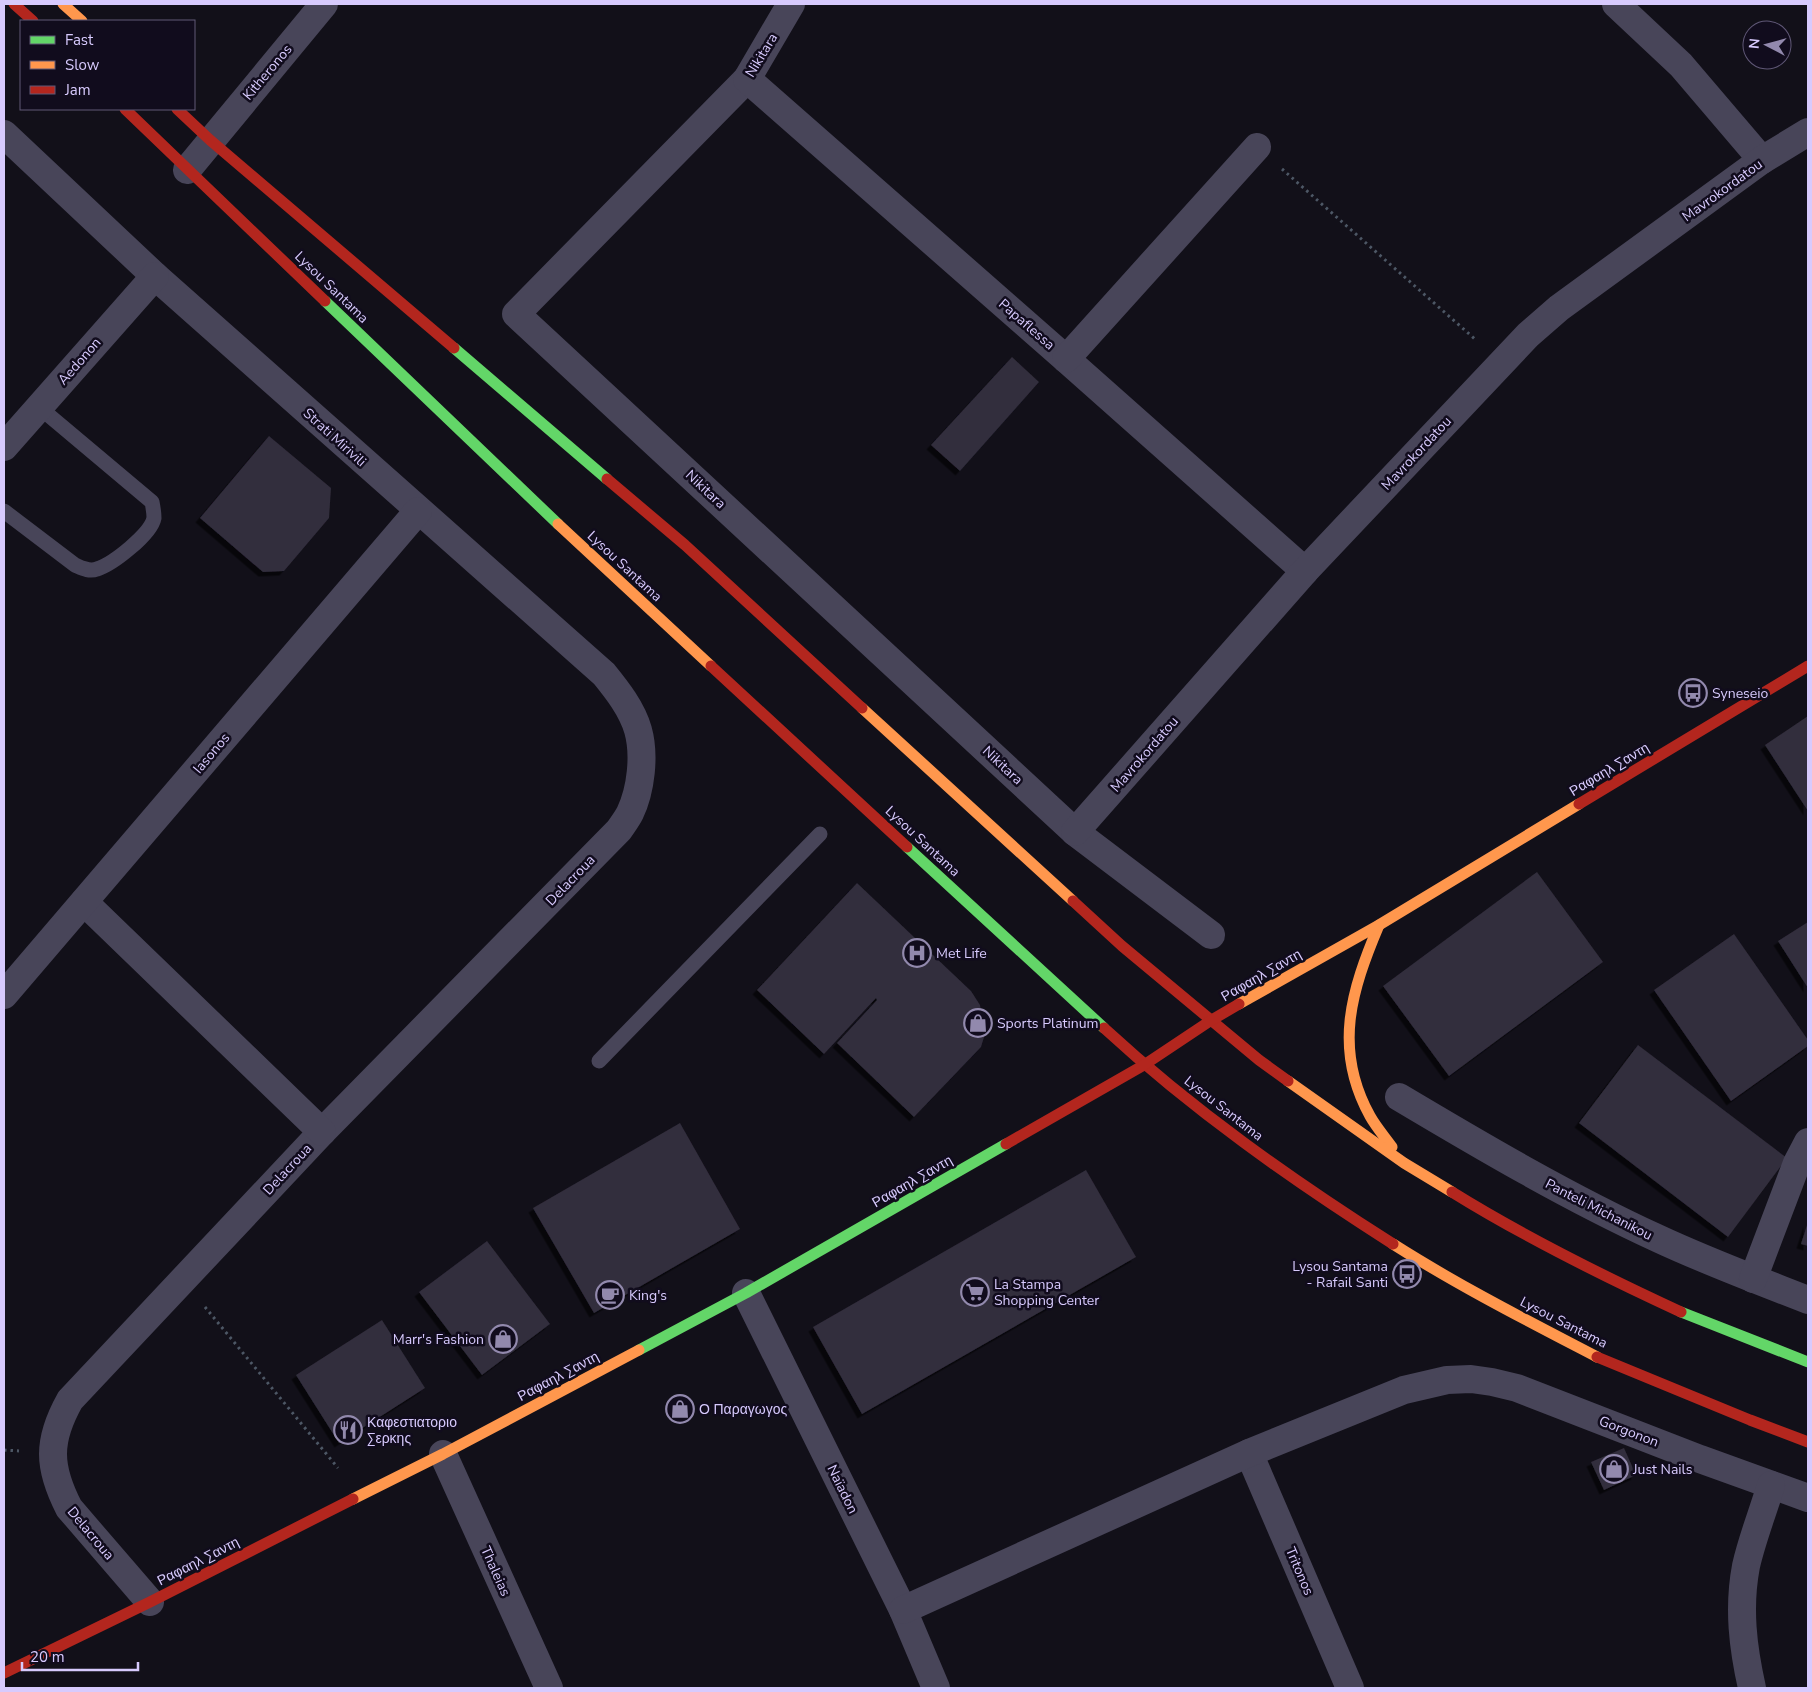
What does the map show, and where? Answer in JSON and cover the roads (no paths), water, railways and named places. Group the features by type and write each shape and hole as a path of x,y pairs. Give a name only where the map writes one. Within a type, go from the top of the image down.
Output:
{"main road":[{"path":"14,4 32,20"},
{"path":"63,4 81,20"},
{"name":"Lysou Santama","path":"126,110 642,603 1144,1065 1242,1142 1346,1214 1433,1269 1521,1318 1598,1357 1808,1442"},
{"path":"177,110 685,545 1114,939 1210,1021 1275,1072 1404,1163 1469,1203 1552,1250 1624,1286 1700,1320 1808,1362"},
{"name":"Ραφαηλ Σαντη","path":"4,1672 150,1602 443,1454 746,1293 1144,1065 1210,1021 1379,924 1808,666"},
{"path":"1379,924 1355,986 1350,1011 1348,1038 1350,1062 1357,1088 1370,1116 1404,1163"}],"street":[{"name":"Kitheronos","path":"187,170 324,4"},
{"name":"Nikitara","path":"791,4 747,79 516,314 1076,832 1211,935"},
{"path":"1616,4 1681,65 1762,160"},
{"name":"Papaflessa","path":"747,79 1066,358 1305,571"},
{"name":"Mavrokordatou","path":"1076,832 1305,571 1528,335 1559,308 1762,160 1808,132"},
{"name":"Strati Mirivili","path":"4,134 155,276 604,674 618,690 628,708 638,730 641,754"},
{"path":"1066,358 1257,147"},
{"name":"Aedonon","path":"4,447 155,276"},
{"name":"Iasonos","path":"4,995 418,511"},
{"name":"Delacroua","path":"150,1602 69,1508 60,1491 52,1454 55,1432 70,1400 322,1132 619,830 630,813 636,794 642,771 641,754"},
{"path":"84,902 322,1132"},
{"name":"Panteli Michanikou","path":"1399,1097 1519,1168 1655,1237 1808,1300"},
{"path":"1753,1278 1791,1178 1808,1142"},
{"name":"Naïadon","path":"746,1293 903,1610 936,1688"},
{"name":"Gorgonon","path":"903,1610 1249,1454 1404,1390 1447,1380 1471,1379 1517,1388 1771,1486 1808,1498"},
{"name":"Thaleias","path":"443,1454 549,1688"},
{"name":"Tritonos","path":"1249,1454 1350,1688"},
{"path":"1752,1688 1742,1633 1742,1600 1747,1565 1771,1486"}],"lane":[{"path":"4,512 75,565 87,570 96,570 117,560 150,528 154,517 152,502 39,407"},
{"path":"599,1061 820,834"}],"place":[{"name":"Syneseio","path":"1693,693"},
{"name":"Met Life","path":"917,953"},
{"name":"Sports Platinum","path":"978,1023"},
{"name":"Lysou Santama - Rafail Santi","path":"1407,1274"},
{"name":"La Stampa Shopping Center","path":"975,1292"},
{"name":"King's","path":"610,1295"},
{"name":"Marr's Fashion","path":"503,1339"},
{"name":"Ο Παραγωγος","path":"680,1409"},
{"name":"Καφεστιατοριο Σερκης","path":"348,1430"},
{"name":"Just Nails","path":"1614,1469"}]}
